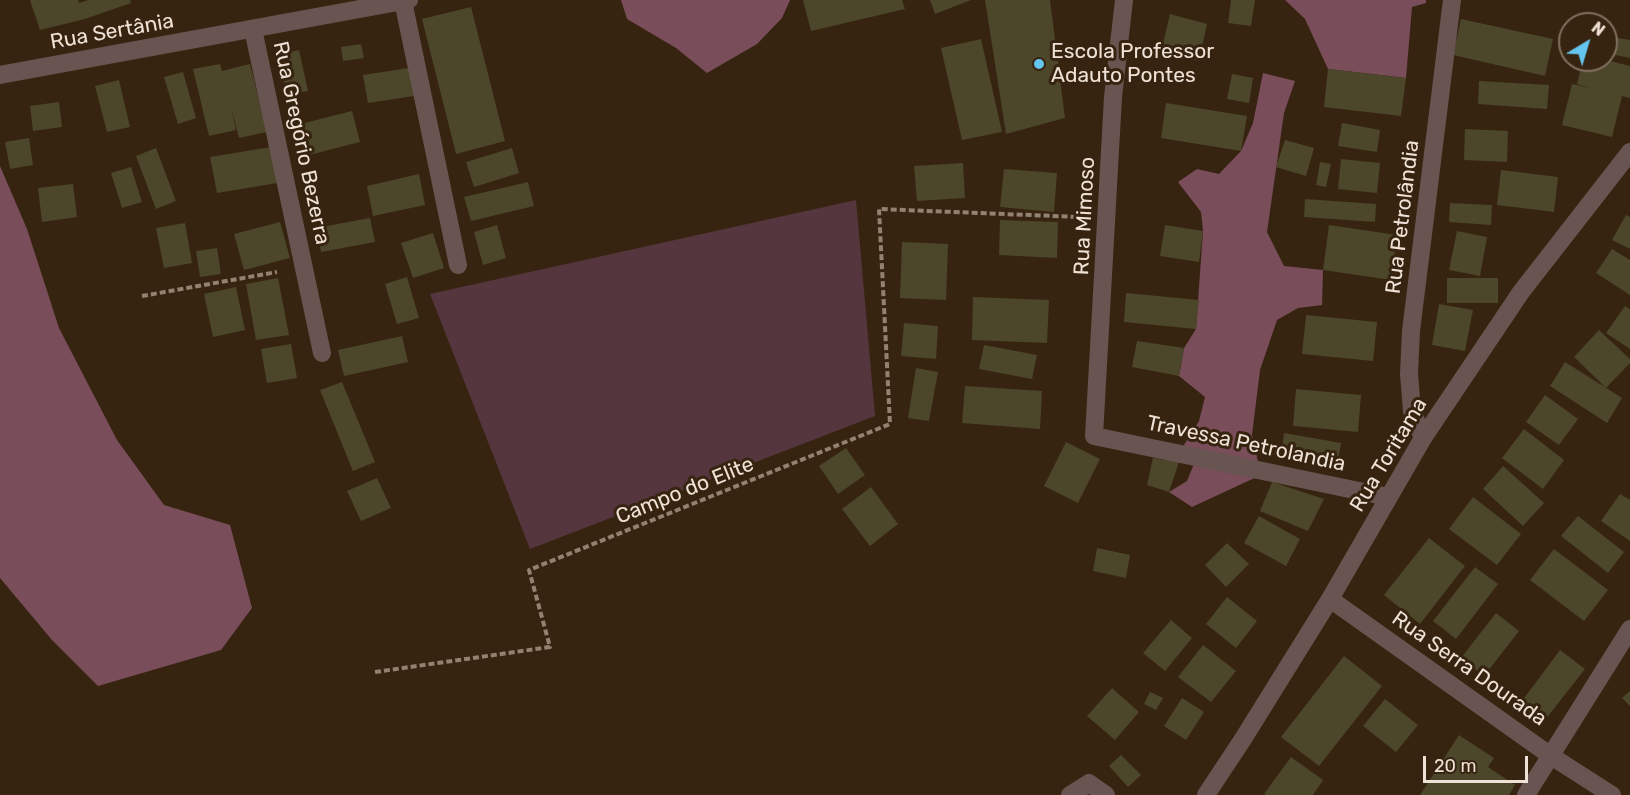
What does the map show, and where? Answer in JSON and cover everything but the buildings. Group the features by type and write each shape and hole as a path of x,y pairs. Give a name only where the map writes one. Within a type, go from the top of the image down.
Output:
{"street":[{"name":"Rua Mimoso","path":"1094,436 1113,97 1124,0"},
{"name":"Rua Petrolândia","path":"1424,438 1412,411 1409,374 1411,331 1452,0"},
{"name":"Rua Sertânia","path":"0,75 406,1"},
{"path":"406,1 458,265"},
{"name":"Rua Gregório Bezerra","path":"253,29 322,353"},
{"name":"Rua Toritama","path":"1206,795 1330,599 1424,438 1521,292 1630,152"},
{"name":"Travessa Petrolandia","path":"1094,436 1388,497"},
{"name":"Rua Serra Dourada","path":"1330,599 1551,756 1612,795"},
{"path":"1526,795 1630,628"},
{"path":"1070,795 1089,783 1106,795"}],"path":[{"name":"Campo do Elite","path":"375,672 550,647 529,570 890,424 879,209 1108,218"},
{"name":"Rua Gregório Bezerra","path":"142,296 305,267"}],"shaded area":[{"path":"621,0 790,0 782,18 757,44 707,73 676,48 627,19"},
{"path":"1285,0 1426,0 1426,3 1412,7 1406,78 1328,69 1305,19"},
{"path":"1263,73 1295,81 1284,113 1267,232 1284,266 1323,270 1322,305 1298,308 1277,320 1260,370 1252,435 1261,475 1192,507 1169,492 1187,481 1196,459 1182,448 1199,421 1205,397 1179,376 1184,348 1196,329 1203,231 1201,212 1178,182 1197,169 1219,174 1241,151 1253,123"},
{"path":"0,166 27,229 59,328 117,440 164,505 230,525 252,608 221,650 98,686 52,640 0,578"},
{"path":"856,200 875,416 530,549 430,294"}],"place":[{"name":"Escola Professor Adauto Pontes","path":"1039,64"}]}
